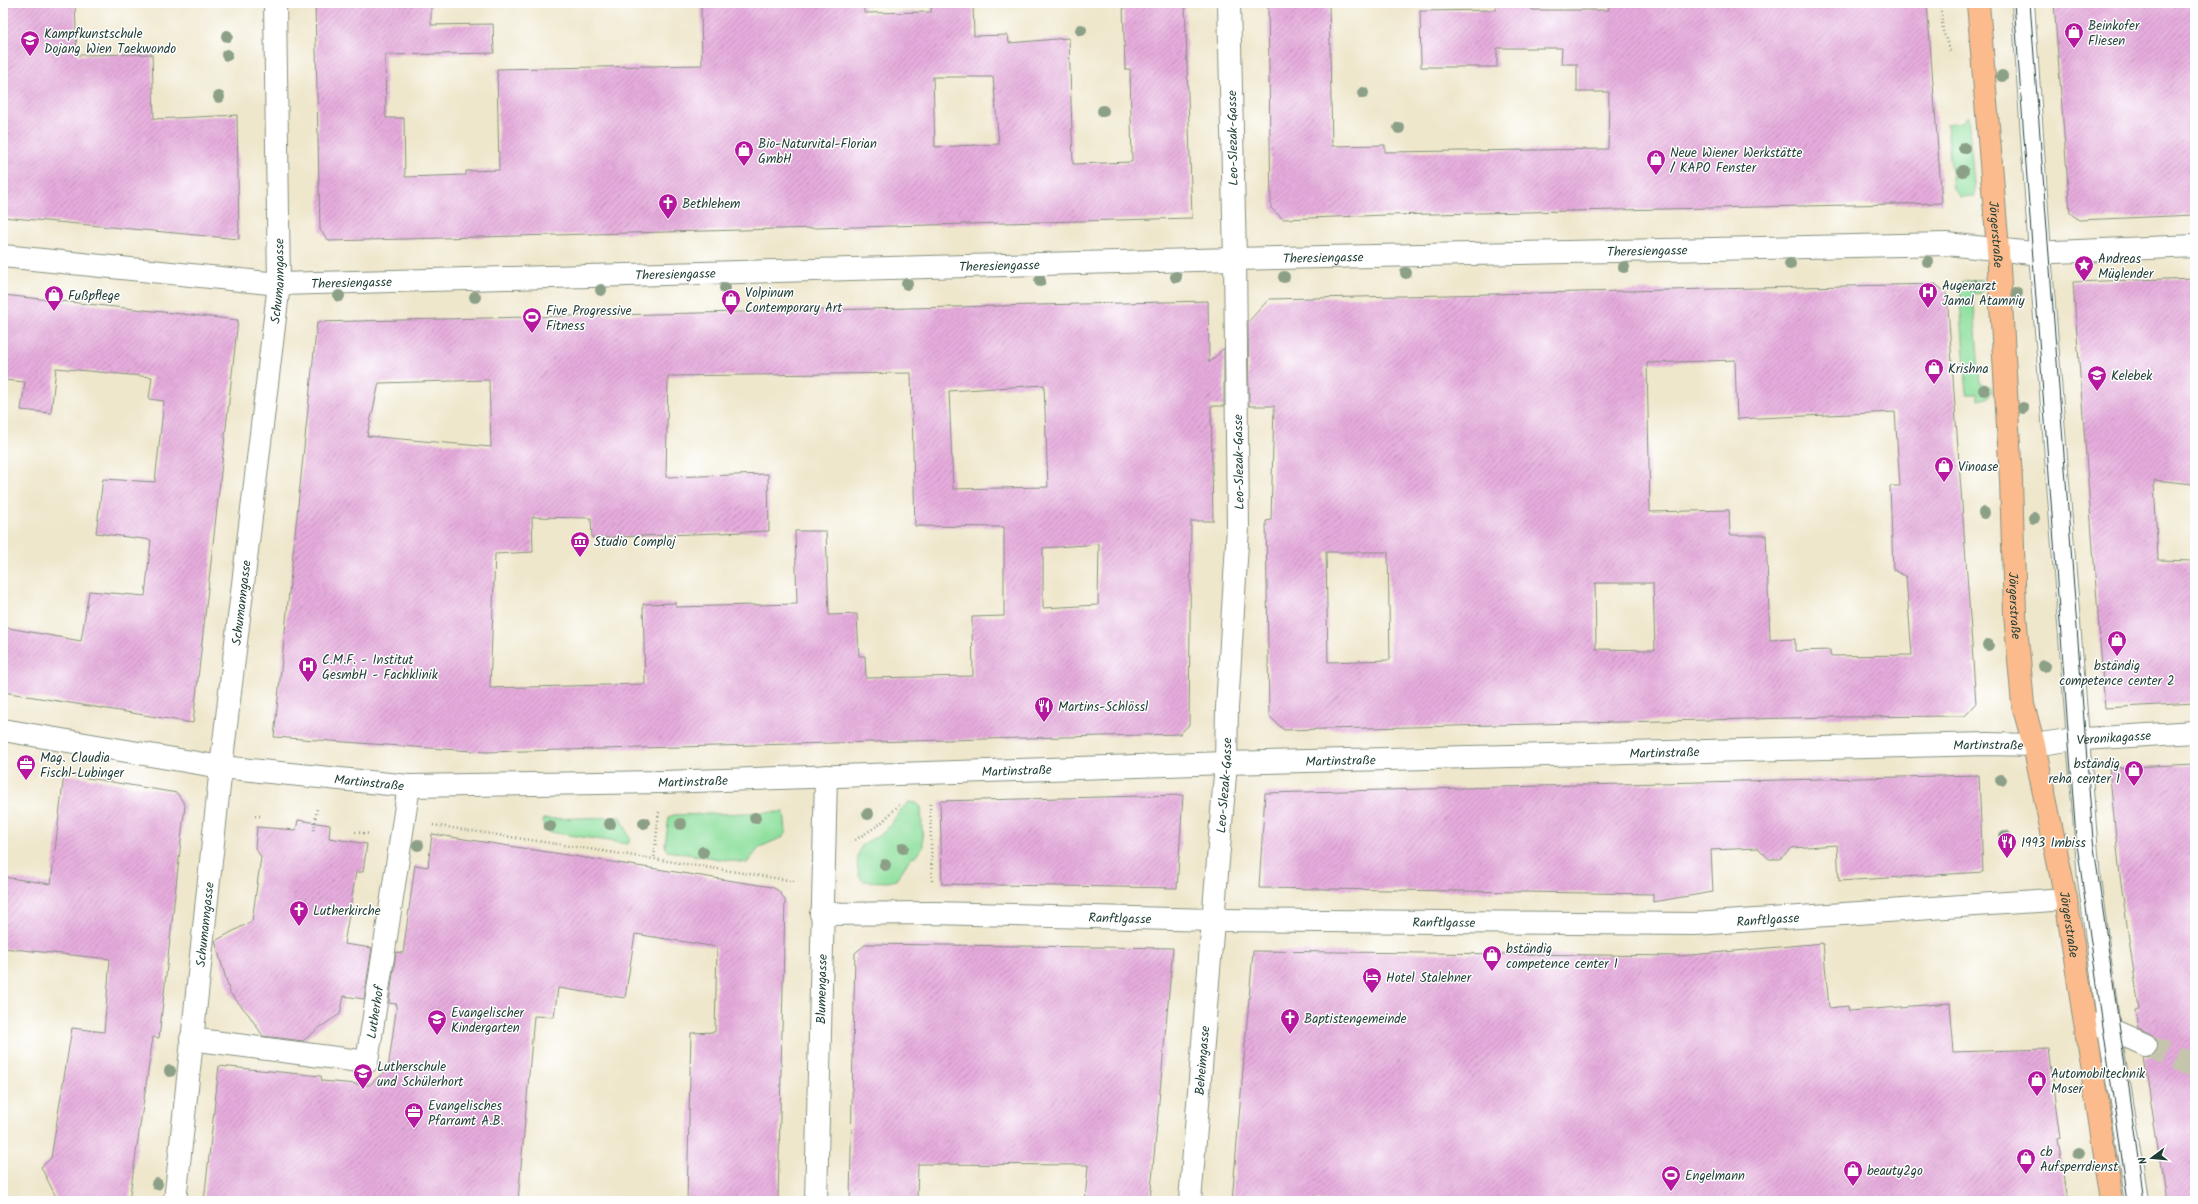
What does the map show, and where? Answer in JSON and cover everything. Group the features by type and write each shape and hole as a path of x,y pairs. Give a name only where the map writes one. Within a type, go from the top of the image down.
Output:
{"main road":[{"name":"Jörgerstraße","path":"1978,3 1998,250 2011,480 2015,614 2023,705 2034,745 2066,899 2112,1201"}],"street":[{"name":"Schumanngasse","path":"175,1201 221,767 279,284 275,3"},
{"name":"Leo-Slezak-Gasse","path":"1213,920 1226,763 1227,708 1238,527 1235,259 1229,3"},
{"path":"2023,3 2040,253 2089,879 2109,1028 2137,1201"},
{"name":"Theresiengasse","path":"3,256 279,284 1235,259 1947,244 2040,253 2195,246"},
{"name":"Martinstraße","path":"3,730 221,767 409,786 662,782 1226,763 1987,744 2034,745"},
{"name":"Veronikagasse","path":"2034,745 2077,740 2195,732"},
{"name":"Blumengasse","path":"816,1201 821,914 826,776"},
{"name":"Lutherhof","path":"191,1040 367,1062 409,786"},
{"name":"Ranftlgasse","path":"821,914 933,913 1213,920 1695,924 2066,899"},
{"name":"Beheimgasse","path":"1190,1201 1213,920"},
{"path":"2084,1018 2146,1045"}],"path":[{"path":"823,860 880,824 930,772"},
{"path":"930,772 933,913"},
{"path":"654,859 662,782"},
{"path":"255,816 261,816"},
{"path":"404,820 822,885"},
{"path":"355,832 376,835"}],"green space":[{"path":"1968,116 1975,196 1960,197 1953,189 1947,124 1962,122"},
{"path":"1981,280 1984,286 1980,293 1973,294 1980,383 1991,387 1992,391 1987,398 1978,400 1977,394 1967,394 1959,287 1964,281"},
{"path":"909,802 916,803 921,807 923,846 918,854 909,860 896,880 888,882 863,881 860,877 857,861 862,845 885,831"},
{"path":"784,812 786,832 783,837 760,847 747,863 667,851 665,845 669,817 674,815"},
{"path":"621,817 630,839 628,844 544,831 543,819"}],"building":[{"path":"3,3 75,3 77,55 152,54 154,119 237,115 239,239 3,217"},
{"path":"315,3 431,3 431,25 493,24 494,53 385,55 386,118 404,118 405,177 466,175 466,171 499,170 497,69 702,65 701,3 864,3 864,13 931,12 932,3 973,3 974,36 1008,35 1009,43 1069,38 1073,164 1132,162 1130,69 1125,69 1123,3 1185,3 1192,218 329,241 320,230","holes":["933,77 993,77 999,144 935,147"]},
{"path":"1268,3 1329,3 1332,146 1385,145 1385,152 1608,149 1609,92 1577,92 1577,64 1561,64 1562,48 1497,48 1497,67 1421,67 1420,11 1496,10 1496,3 1532,3 1532,10 1609,10 1609,3 1927,3 1942,203 1387,215 1283,219 1271,208"},
{"path":"2054,3 2195,3 2195,215 2079,220 2070,213"},
{"path":"2195,278 2195,465 2192,465 2193,484 2154,480 2158,560 2195,561 2195,703 2105,708 2073,282"},
{"path":"1935,284 1947,293 1976,704 1965,716 1833,717 1284,730 1269,716 1266,521 1271,520 1274,406 1249,406 1248,322 1269,299","holes":["1735,360 1737,419 1895,412 1900,486 1890,486 1893,569 1906,577 1912,655 1830,656 1830,650 1795,651 1795,639 1770,640 1766,535 1730,535 1729,510 1650,512 1647,363","1326,552 1388,552 1390,660 1328,662","1595,583 1653,583 1655,650 1596,649"]},
{"path":"3,295 238,320 193,723 3,692 3,627 81,641 89,591 145,596 151,540 96,533 103,479 155,482 164,401 149,399 152,377 56,368 51,413 21,410 25,382 3,380"},
{"path":"1208,301 1209,363 1224,348 1224,406 1211,406 1213,521 1191,521 1189,725 1180,734 486,752 274,737 317,322","holes":["911,373 915,526 1004,527 1004,616 972,617 973,676 866,678 865,656 859,656 857,614 829,615 826,531 795,531 797,604 676,607 676,603 643,604 645,684 490,688 495,554 533,552 532,517 591,518 592,538 769,531 768,474 666,477 668,376","489,380 491,447 367,436 379,383","1044,385 1048,487 953,489 949,391","1099,544 1098,605 1043,608 1043,548"]},
{"path":"2195,764 2195,1201 2166,1201 2144,1057 2154,1055 2158,1050 2158,1043 2151,1034 2138,1028 2135,1010 2139,1009 2120,876 2109,768"},
{"path":"64,774 177,793 185,805 159,1038 153,1037 129,1201 58,1201 41,1167 51,1158 72,1028 104,1032 110,959 3,948 3,877 51,884"},
{"path":"1979,775 1983,872 1839,881 1837,845 1792,848 1780,859 1769,859 1758,848 1711,850 1713,892 1653,902 1653,894 1259,888 1265,793"},
{"path":"1183,795 1177,888 942,884 940,801"},
{"name":"Lutherkirche","path":"298,820 330,825 329,838 367,844 363,872 356,872 344,944 372,948 364,999 344,996 340,1014 303,1041 263,1036 249,1015 230,993 215,941 252,921 261,857 255,848 257,827 296,830"},
{"path":"432,834 772,887 779,891 785,900 778,1201 687,1201 691,1033 715,1032 717,947 635,934 625,998 558,988 554,1017 534,1016 518,1201 204,1201 219,1066 321,1076 322,1081 369,1085 388,1069 397,1004 389,1003 396,952 403,953 415,865 428,867"},
{"path":"1823,943 1829,1008 1848,1006 1849,1011 1950,1003 1954,1052 2049,1049 2061,1138 2058,1139 2067,1201 1232,1201 1253,951 1680,956"},
{"path":"866,944 1173,948 1150,1201 1085,1201 1088,1165 918,1164 917,1201 850,1201 855,953"}],"tunnel":[{"path":"2146,1045 2195,1065"}],"tram line":[{"path":"2014,3 2076,838 2128,1201"},
{"path":"2030,3 2093,840 2144,1201"}],"place":[{"name":"Beinkofer Fliesen","path":"2074,49"},
{"name":"Kampfkunstschule Dojang Wien Taekwondo","path":"30,57"},
{"name":"Bio-Naturvital-Florian GmbH","path":"744,167"},
{"name":"Neue Wiener Werkstätte / KAPO Fenster","path":"1656,176"},
{"name":"Bethlehem","path":"668,220"},
{"name":"Andreas Müglender","path":"2084,282"},
{"name":"Augenarzt Jamal Atamniy","path":"1928,309"},
{"name":"Fußpflege","path":"54,312"},
{"name":"Volpinum Contemporary Art","path":"731,316"},
{"name":"Five Progressive Fitness","path":"532,334"},
{"name":"Krishna","path":"1934,385"},
{"name":"Kelebek","path":"2097,392"},
{"name":"Vinoase","path":"1944,483"},
{"name":"Studio Comploj","path":"580,558"},
{"name":"bständig competence center 2","path":"2117,657"},
{"name":"C.M.F. - Institut GesmbH - Fachklinik","path":"308,683"},
{"name":"Martins-Schlössl","path":"1044,723"},
{"name":"Mag. Claudia Fischl-Lubinger","path":"26,781"},
{"name":"bständig reha center 1","path":"2134,787"},
{"name":"1993 Imbiss","path":"2007,859"},
{"name":"Lutherkirche","path":"299,927"},
{"name":"bständig competence center 1","path":"1492,972"},
{"name":"Hotel Stalehner","path":"1372,994"},
{"name":"Baptistengemeinde","path":"1290,1035"},
{"name":"Evangelischer Kindergarten","path":"437,1036"},
{"name":"Lutherschule und Schülerhort","path":"363,1090"},
{"name":"Automobiltechnik Moser","path":"2037,1097"},
{"name":"Evangelisches Pfarramt A.B.","path":"414,1129"},
{"name":"cb Aufsperrdienst","path":"2026,1175"},
{"name":"beauty2go","path":"1853,1187"},
{"name":"Engelmann","path":"1671,1192"}]}
